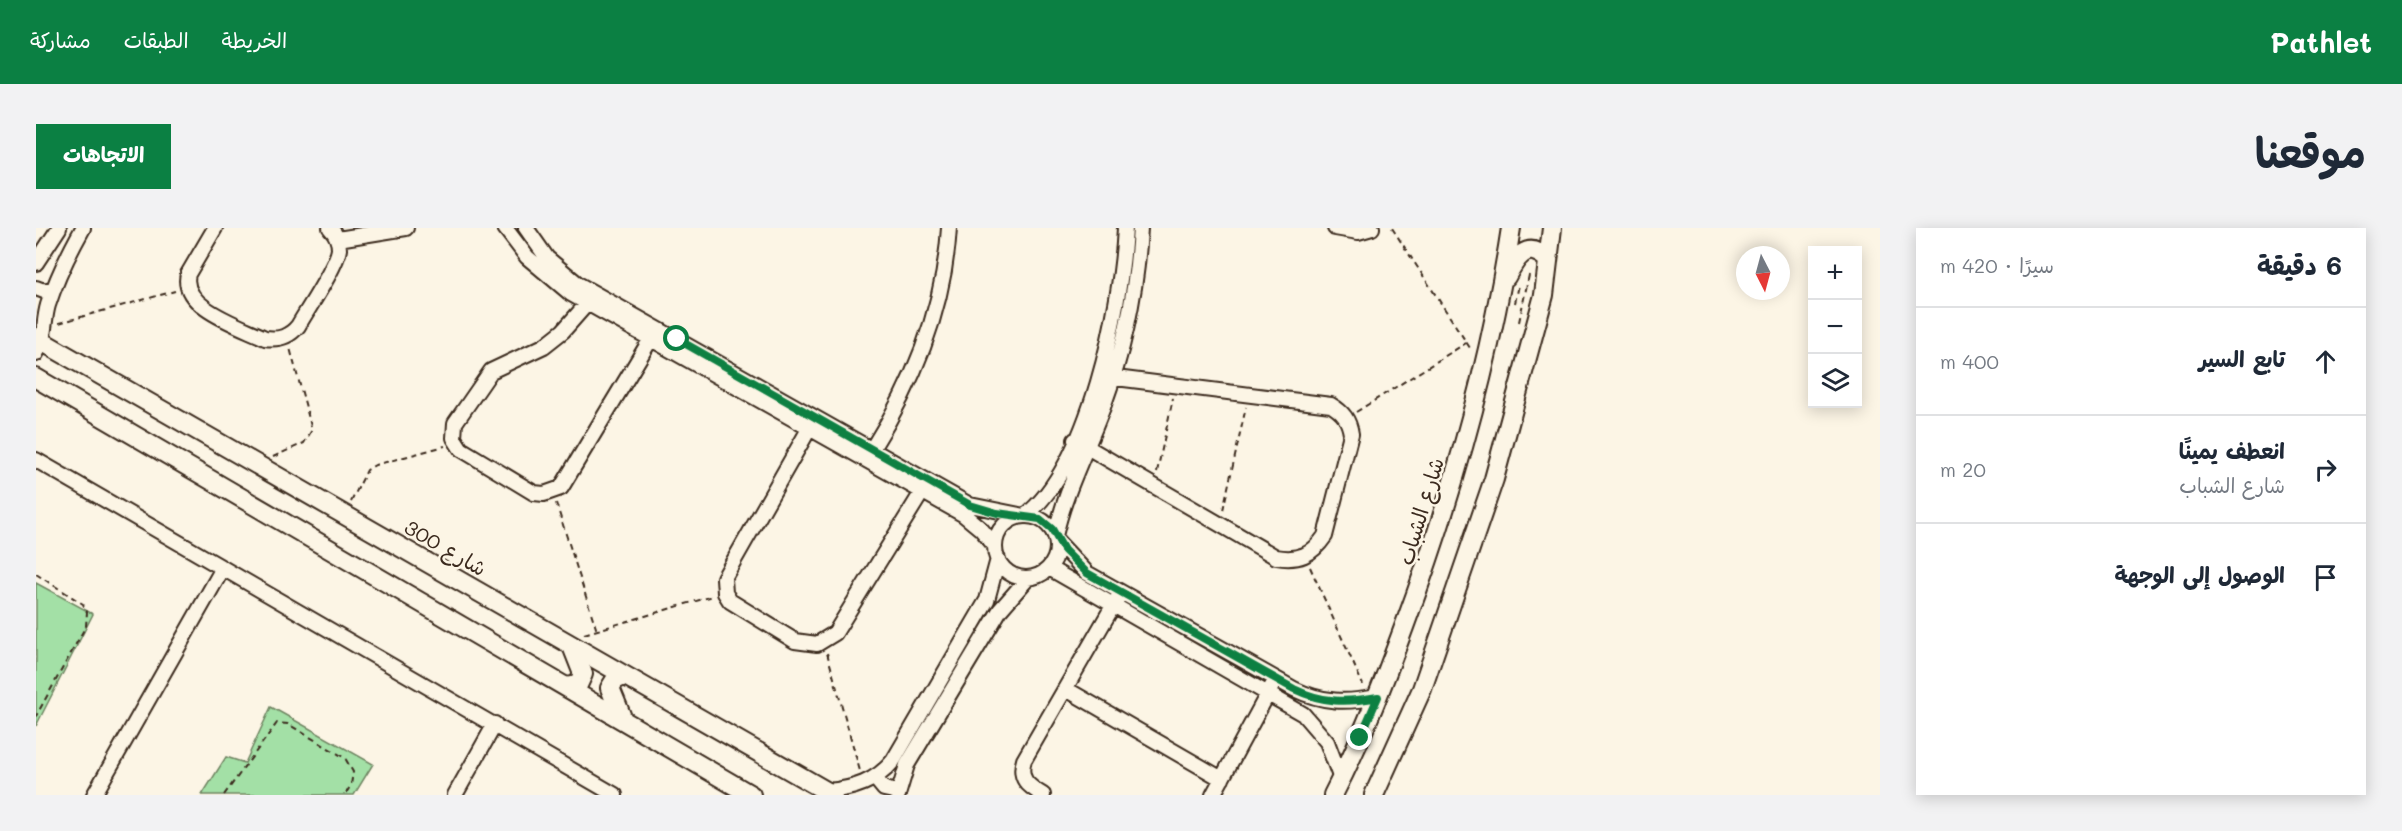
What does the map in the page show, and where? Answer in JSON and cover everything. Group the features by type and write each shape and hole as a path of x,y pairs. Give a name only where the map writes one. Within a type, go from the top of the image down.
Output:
{"street":[{"path":"36,263 59,228"},
{"path":"40,340 54,288 83,228"},
{"path":"215,228 188,274 186,288 194,300 201,305 265,338 274,340 287,336 298,327 338,255 334,234 406,228"},
{"path":"505,228 540,271 925,486 970,505 997,513 1040,519 1087,573 1276,679 1314,699 1335,702 1374,698"},
{"path":"526,228 547,258 591,299"},
{"path":"872,449 895,413 930,335 941,293 949,228"},
{"path":"1107,377 1125,228"},
{"path":"812,423 872,449 973,522 1013,575 1036,577 1049,568 1056,555 1056,538 1081,443 1131,307 1140,228"},
{"path":"1335,228 1358,231 1372,228"},
{"name":"شارع الشباب","path":"1337,787 1434,547 1483,369 1502,284 1511,228"},
{"path":"1374,795 1422,689 1491,489 1530,354 1544,295 1552,228"},
{"path":"1502,284 1516,258 1524,252 1533,251 1548,260"},
{"path":"36,288 44,291 54,288"},
{"path":"591,299 563,331 544,346 491,371 455,423 456,442 467,454 526,489 544,494 553,492 567,481 654,333"},
{"name":"شارع 300","path":"40,340 830,793"},
{"path":"1081,443 1276,557 1290,560 1305,556 1317,548 1325,537 1351,434 1346,418 1331,405 1107,377"},
{"path":"36,378 752,795"},
{"path":"812,423 724,578 725,593 730,601 795,642 806,644 824,641 836,633 925,486"},
{"path":"830,793 846,790 869,781 893,761 987,600 1004,526 1024,516 1048,494 1081,443"},
{"path":"36,460 615,795"},
{"path":"94,795 223,568"},
{"path":"1049,568 1303,714 1327,742 1337,787"},
{"path":"869,781 898,794 908,765 1000,610 1028,578"},
{"path":"1043,795 1024,781 1022,767 1121,592"},
{"path":"566,687 578,685 583,674 567,643"},
{"path":"623,720 610,688 615,680 624,676"},
{"path":"1213,795 1276,679"},
{"path":"1065,689 1222,779"},
{"path":"454,795 495,724"}],"path":[{"path":"1392,228 1483,369"},
{"path":"40,340 186,288"},
{"path":"257,464 304,443 311,435 311,424 287,336"},
{"path":"1346,418 1466,342"},
{"path":"1154,486 1176,386"},
{"path":"1220,525 1248,395"},
{"path":"346,514 367,470 375,465 456,442"},
{"path":"553,492 597,631"},
{"path":"1305,556 1374,698"},
{"path":"36,574 83,604 87,612 86,626 36,716"},
{"path":"567,643 597,631 725,593"},
{"path":"824,641 869,781"},
{"path":"224,795 277,723 288,724 345,758 353,772 351,785 345,795"}],"green space":[{"path":"36,583 93,614 36,726"},
{"path":"271,707 373,764 354,795 202,795 226,757 245,763"}],"route":[{"path":"677,339 970,505 997,513 1040,519 1052,529 1064,550 1087,573 1294,689 1314,699 1335,702 1378,697 1360,738"}]}
